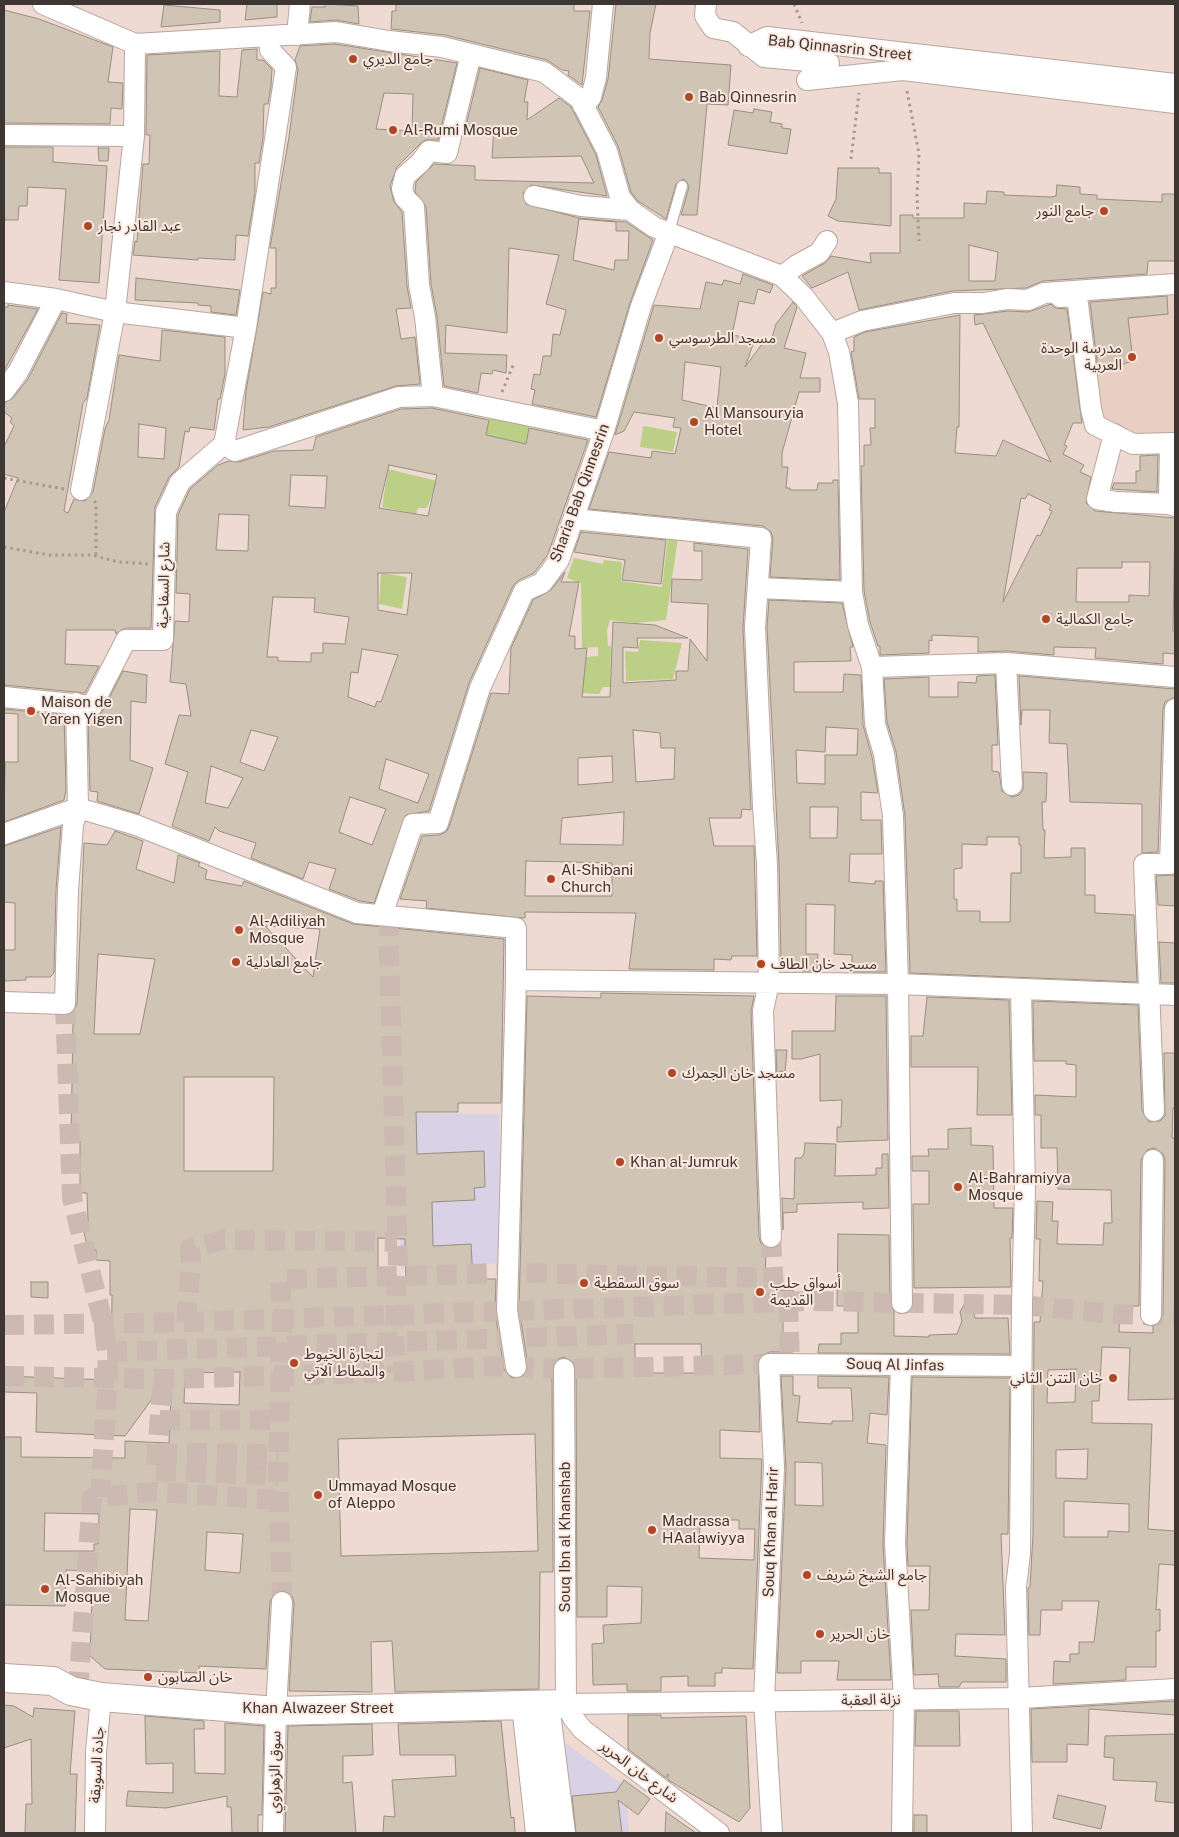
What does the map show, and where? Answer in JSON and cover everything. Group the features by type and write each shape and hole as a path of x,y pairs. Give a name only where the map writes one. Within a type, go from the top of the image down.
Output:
{"street":[{"path":"43,4 136,44 336,32 442,47 544,72 580,98 607,151 620,197 630,210 654,226 782,276 804,296 832,333 840,352 848,403 852,592 858,625 872,667 875,724 884,754 893,816 898,984 902,1303"},
{"path":"297,35 300,4"},
{"path":"583,106 590,97 596,78 603,4"},
{"path":"706,4 705,16 713,28 732,32 748,46"},
{"path":"268,37 270,50 286,67 246,328 224,444 235,451 399,397 433,396 604,431"},
{"name":"Bab Qinnasrin Street","path":"748,46 767,37 1175,84"},
{"path":"81,490 115,312 134,136 136,44"},
{"name":"Bab Qinnasrin Street","path":"748,46 764,57 829,63 807,80 904,70 1175,102"},
{"path":"433,396 425,317 419,285 414,207 405,198 402,190 405,176 429,152 448,153 472,54"},
{"path":"4,135 134,136"},
{"path":"534,196 572,205 630,210"},
{"name":"Sharia Bab Qinnesrin","path":"382,915 413,824 438,823 480,688 524,591 542,584 560,560 604,431 640,306 669,232"},
{"path":"782,276 819,253 827,240"},
{"path":"1028,300 1044,294 1175,284"},
{"path":"4,292 56,298 115,312 246,328"},
{"path":"832,333 862,321 914,309 954,303 983,303 1007,299 1028,300 1078,296 1091,408 1095,425 1114,434 1133,444 1173,443 1172,505 1097,499 1114,434"},
{"path":"4,392 18,372 56,298"},
{"name":"شارع السفاحية","path":"4,696 92,706 98,698 126,640 163,640 166,512 180,482 224,444"},
{"path":"574,519 762,538 755,627 767,864 769,982 763,1011 771,1237"},
{"path":"758,588 852,592"},
{"path":"872,667 1006,663 1175,677"},
{"path":"1006,663 1012,786"},
{"path":"4,1002 65,1004 68,890 73,826 78,808 76,703"},
{"path":"1154,1111 1144,864 1170,864 1175,709"},
{"path":"4,834 78,808 136,825 357,913 516,928 507,1310 516,1367"},
{"path":"516,980 898,984 1175,995"},
{"path":"1021,990 1025,1190 1021,1366 1020,1554 1016,1587 1022,1833"},
{"path":"1151,1315 1153,1160"},
{"name":"Souq Khan al Harir","path":"764,1700 774,1467 769,1364 901,1365"},
{"path":"901,1365 895,1543 904,1700 902,1833"},
{"name":"Souq Al Jinfas","path":"901,1365 1021,1366"},
{"name":"Souq Ibn al Khanshab","path":"546,1705 564,1369"},
{"name":"سوق الزهراوي","path":"273,1833 276,1711 282,1602"},
{"path":"4,1672 4,1678"},
{"name":"Khan Alwazeer Street","path":"4,1678 53,1681 71,1691 101,1696 276,1711 546,1705"},
{"name":"نزلة العقبة","path":"546,1705 764,1700 1020,1698 1175,1689"},
{"name":"Khan Alwazeer Street","path":"4,1694 45,1695 71,1691"},
{"name":"جادة السويقة","path":"95,1833 96,1752 101,1696"},
{"path":"764,1700 772,1833"},
{"path":"540,1833 546,1705"},
{"path":"546,1705 561,1833"},
{"name":"شارع خان الحرير","path":"546,1705 572,1718 583,1730 719,1833"}],"lane":[{"path":"669,232 682,186"}],"path":[{"path":"851,159 859,86"},
{"path":"899,90 909,91 919,154 916,196 919,241"},
{"path":"496,409 514,364"},
{"path":"4,478 56,488 81,490 96,503 96,557"},
{"path":"4,547 49,555 96,557 119,562 164,565"}],"shaded area":[{"name":"مدرسة الوحدة العربية","path":"1175,290 1175,432 1136,435 1094,416 1083,297"},
{"path":"398,1113 499,1114 503,1263 401,1269"},
{"path":"565,1743 625,1786 629,1833 574,1833"}],"green space":[{"path":"491,411 531,419 526,444 486,435"},
{"path":"643,426 677,432 673,452 640,447"},
{"path":"388,469 437,481 427,508 418,508 416,514 382,507"},
{"path":"668,536 678,538 666,620 635,623 610,620 607,630 608,646 611,646 610,687 603,687 599,694 579,693 586,657 598,656 598,647 582,648 581,583 567,578 574,558 603,564 604,560 622,562 621,581 662,587"},
{"path":"381,573 407,577 402,609 379,604"},
{"path":"640,640 682,643 673,679 626,681 625,651 638,652"}],"building":[{"path":"247,4 277,4 277,17 245,20"},
{"path":"325,4 358,6 359,24 336,20 310,22 312,7 325,7"},
{"path":"396,4 574,4 574,11 590,11 582,85 568,75 569,71 562,70 547,60 445,35 391,29 392,11 396,11"},
{"path":"616,4 656,4 650,33 649,59 731,65 728,105 707,104 697,215 681,215 689,187 683,179 676,184 666,219 638,201 631,192 618,146 598,107 608,79"},
{"path":"164,5 220,10 220,22 161,27"},
{"path":"4,10 39,19 113,47 108,82 123,83 122,109 111,108 110,124 4,123"},
{"path":"335,44 457,63 438,140 425,140 420,144 397,167 390,186 394,202 402,212 407,286 411,308 396,309 401,339 415,337 420,384 396,386 269,427 243,430 246,391 263,292 271,294 271,288 276,288 276,248 270,248 289,137 298,69 295,60 300,46","holes":["384,93 413,94 412,131 376,129"]},
{"path":"257,49 257,60 263,60 272,69 271,86 268,104 264,104 263,138 259,163 255,163 255,192 248,236 236,235 235,260 198,258 198,260 133,255 135,241 137,242 143,164 149,164 150,135 146,135 147,55 220,51 219,96 237,97 242,50"},
{"path":"480,68 528,80 524,102 528,102 527,120 559,98 571,107 596,155 607,196 531,185 523,193 526,204 579,218 626,222 653,240 630,303 596,417 532,404 535,390 531,389 534,374 540,375 543,356 551,356 553,334 560,335 566,310 546,304 559,255 509,248 507,333 446,325 445,353 507,355 506,373 493,370 492,374 481,373 478,393 444,386 437,316 431,284 426,206 415,192 416,182 434,164 475,166 475,180 594,183 581,156 492,158 494,128 466,126","holes":["579,219 616,222 616,231 629,231 628,260 615,260 614,270 573,260"]},
{"path":"754,109 772,112 770,122 782,124 782,128 791,129 787,154 728,145 734,110 753,113"},
{"path":"4,147 53,147 53,162 107,166 99,283 59,280 66,189 28,187 27,206 19,206 18,220 4,220"},
{"path":"98,148 109,148 108,161 99,161"},
{"path":"838,168 879,168 879,173 891,173 891,226 838,221 828,216 836,199"},
{"path":"1057,185 1080,187 1080,194 1097,195 1097,199 1162,202 1162,194 1175,194 1175,261 1148,261 1147,274 1043,281 1026,288 952,291 859,310 848,272 812,288 802,276 825,263 831,256 871,263 870,253 900,253 900,215 913,215 913,218 964,218 964,203 986,204 987,191 1004,192 1004,195 1056,196","holes":["969,245 998,252 995,281 969,281"]},
{"path":"743,274 773,285 770,293 758,289 754,304 739,301 732,335 755,339 745,367 765,340 771,341 776,324 793,302 797,307 784,348 806,353 800,378 820,378 820,392 799,392 782,453 782,467 788,467 786,488 790,488 790,490 817,490 818,483 833,483 833,480 838,480 840,580 770,577 773,538 771,532 763,526 589,509 609,452 651,458 652,451 675,454 681,428 673,427 675,418 634,412 624,431 615,435 654,305 700,309 706,282 722,285 724,280 740,284","holes":["685,362 721,367 717,408 682,400"]},
{"path":"136,278 240,290 236,315 211,312 211,306 198,305 198,303 135,300"},
{"path":"1167,296 1168,314 1128,318 1133,362 1125,363 1118,369 1098,371 1090,302"},
{"path":"1051,304 1055,308 1067,309 1082,423 1073,423 1064,445 1067,446 1063,454 1084,465 1080,472 1091,477 1086,503 1095,511 1175,518 1173,631 1175,632 1175,654 1163,653 1163,664 1095,658 1096,648 1054,647 1054,655 1007,651 978,652 978,637 932,635 932,641 929,640 929,653 880,655 880,646 878,646 870,622 864,591 861,466 864,466 864,445 871,445 870,428 875,428 875,399 859,399 851,352 854,351 854,337 865,332 960,315 959,427 957,427 955,453 996,456 1003,440 1051,462 983,323 975,325 974,315 1008,311 1028,312","holes":["1028,494 1051,505 1049,510 1052,511 1040,536 1037,535 1003,602 1021,498 1025,499","1122,562 1150,562 1149,596 1129,595 1129,602 1076,602 1077,568 1122,568"]},
{"path":"8,305 38,309 4,371 4,307 8,307"},
{"path":"62,313 67,314 66,323 100,325 87,398 83,403 64,511 68,513 74,499 85,501 93,492 105,429 109,420 119,355 160,361 162,330 225,337 225,374 220,399 218,399 214,430 190,427 189,432 185,431 179,467 169,477 155,507 151,628 125,628 116,634 115,630 66,630 65,664 99,666 85,693 4,685 4,512 18,478 4,474 4,447 14,426 10,422 12,418 4,412 4,403 13,398 28,379","holes":["139,424 166,428 164,459 138,457"]},
{"path":"432,408 489,420 486,435 526,444 529,428 588,440 548,554 534,573 519,580 513,586 469,683 429,811 406,815 374,903 360,901 329,889 336,869 309,862 303,879 251,858 256,843 219,831 215,827 209,841 172,826 188,772 165,764 179,715 191,716 186,684 170,682 175,621 189,622 190,594 176,593 178,515 190,489 218,465 229,461 239,462 274,451 313,450 316,437 401,409","holes":["389,465 437,475 428,516 379,508","291,475 327,476 325,508 289,506","219,514 249,515 248,551 216,550","378,573 412,573 407,615 378,610","273,597 315,598 314,612 349,617 345,644 323,643 323,653 311,653 311,662 278,661 278,657 267,657","362,649 398,655 381,702 377,701 375,707 348,697 351,672 358,673","251,730 278,737 264,771 240,762","386,759 429,774 418,803 379,789","211,766 243,778 228,808 205,803","350,797 386,809 372,845 339,832"]},
{"path":"1158,455 1157,492 1112,489 1114,483 1136,483 1136,471 1140,471 1140,456"},
{"path":"581,532 666,540 661,584 622,580 625,560 574,552"},
{"path":"694,543 748,549 743,628 751,810 742,809 741,818 709,818 714,846 754,846 757,956 732,956 731,960 714,959 714,970 629,969 636,913 525,912 525,918 522,918 426,908 427,901 400,899 422,836 439,835 446,832 449,827 491,693 509,694 511,648 533,600 551,590 565,572 561,582 579,582 569,636 575,636 575,649 587,648 582,697 610,697 613,622 655,625 688,638 637,638 638,648 623,647 623,683 676,680 676,671 688,671 690,639 707,661 708,604 671,602 672,579 702,580 702,551 694,551","holes":["633,730 660,733 661,748 675,748 674,779 636,782","612,756 613,782 578,785 578,758","624,812 623,845 560,844 562,818","526,861 612,863 612,896 525,896"]},
{"path":"769,600 842,603 853,647 850,647 851,661 794,662 794,692 843,692 844,674 861,675 863,725 872,757 878,793 861,792 861,820 881,820 882,854 850,854 849,882 875,884 875,881 883,881 886,972 852,972 852,955 834,954 835,905 806,904 806,954 818,954 817,971 802,971 802,962 781,962 779,864 767,627","holes":["826,727 858,729 857,755 825,755 825,784 797,783 796,750 825,752","810,807 838,807 837,838 810,838"]},
{"path":"123,671 147,675 146,703 131,701 130,760 153,768 139,814 97,801 98,792 90,791 88,718 97,717 102,712"},
{"path":"995,675 998,745 992,745 992,771 999,772 1002,791 1012,797 1019,795 1023,790 1023,772 1047,773 1046,802 1042,802 1043,830 1045,830 1044,858 1071,857 1071,848 1085,848 1085,895 1095,895 1095,913 1134,915 1137,982 910,973 905,816 896,752 887,722 884,679 929,677 929,697 958,697 958,682 976,683 977,676","holes":["987,837 1019,837 1019,845 1021,845 1021,873 1011,873 1010,922 980,922 980,911 957,911 957,899 954,899 954,869 962,868 962,844 987,845"]},
{"path":"1019,676 1175,689 1175,697 1165,702 1163,709 1158,852 1142,853 1142,804 1070,802 1067,744 1049,743 1050,710 1022,710 1021,725"},
{"path":"4,709 64,715 66,790 64,800 4,822 5,762 18,762 18,714 4,713"},
{"path":"61,827 56,890 54,973 50,977 26,977 26,980 4,981 4,950 15,950 15,903 4,902 4,846"},
{"path":"115,831 143,841 136,869 174,883 178,855 200,863 198,866 207,870 205,879 242,886 244,881 353,924 504,939 501,1103 458,1103 458,1112 416,1112 417,1154 484,1151 485,1187 474,1188 475,1200 432,1202 433,1246 471,1244 473,1279 496,1279 495,1312 504,1369 512,1378 523,1376 528,1366 519,1309 527,996 601,998 601,993 754,996 751,1011 759,1237 761,1244 766,1248 765,1281 779,1281 779,1290 793,1290 793,1307 783,1308 783,1344 793,1344 793,1352 769,1352 758,1359 760,1432 720,1430 720,1458 762,1459 753,1669 722,1668 722,1673 715,1673 715,1686 688,1686 688,1676 661,1677 661,1691 627,1691 627,1684 593,1685 592,1644 604,1643 603,1625 641,1623 642,1587 607,1586 607,1617 577,1617 576,1369 574,1363 564,1357 558,1359 552,1369 553,1572 540,1572 539,1689 395,1692 392,1641 371,1642 372,1692 289,1691 294,1603 292,1596 283,1590 276,1592 270,1601 266,1669 199,1666 199,1673 105,1669 90,1656 93,1571 66,1570 65,1606 4,1605 4,1437 21,1437 21,1457 125,1458 125,1441 169,1443 172,1372 125,1436 36,1432 37,1393 4,1392 4,1376 111,1380 112,1295 110,1295 110,1261 96,1260 96,1250 88,1250 82,1223 88,1222 87,1193 80,1193 80,1141 71,1140 73,1023 70,1023 71,1014 77,1004 84,843 107,845","holes":["265,926 320,929 313,977","98,954 155,959 140,1034 94,1034","184,1077 274,1077 273,1171 184,1171","378,1238 405,1239 406,1279 378,1280","635,1344 701,1344 702,1373 635,1373","240,1372 239,1405 184,1403 185,1373","535,1434 538,1551 341,1556 338,1439","130,1509 157,1510 148,1621 125,1620","45,1513 99,1514 98,1544 94,1544 94,1551 44,1551","700,1520 739,1520 739,1529 755,1529 754,1560 699,1558","207,1532 243,1534 240,1573 205,1570"]},
{"path":"1175,875 1175,906 1158,905 1156,876"},
{"path":"1159,942 1175,943 1175,983 1161,983"},
{"path":"836,996 886,996 888,1140 837,1142 837,1127 841,1127 842,1100 820,1101 820,1054 801,1059 792,1059 792,1031 835,1031"},
{"path":"927,997 1009,1000 1012,1115 977,1115 978,1067 911,1067 911,1036 923,1036"},
{"path":"1033,1001 1138,1005 1142,1111 1149,1122 1160,1121 1165,1116 1164,1053 1175,1053 1175,1108 1173,1108 1172,1138 1175,1138 1175,1399 1128,1400 1130,1348 1102,1347 1099,1401 1092,1401 1092,1423 1152,1424 1148,1529 1175,1531 1175,1565 1159,1564 1156,1610 1160,1609 1160,1631 1156,1631 1156,1667 1126,1667 1126,1680 1053,1684 1054,1661 1070,1662 1070,1654 1079,1654 1079,1642 1094,1642 1099,1601 1062,1601 1062,1610 1041,1610 1040,1635 1029,1635 1028,1588 1030,1587 1033,1534 1034,1322 1040,1322 1043,1281 1039,1281 1040,1239 1036,1239 1037,1201 1053,1202 1052,1221 1058,1221 1057,1244 1103,1245 1104,1223 1112,1223 1111,1190 1058,1189 1057,1148 1041,1148 1041,1115 1035,1115 1035,1095 1076,1097 1076,1065 1066,1064 1066,1061 1034,1061","holes":["1154,1148 1163,1154 1165,1160 1163,1316 1161,1321 1153,1326 1153,1333 1119,1332 1120,1306 1139,1306 1141,1160 1147,1150","1076,1369 1075,1402 1047,1403 1048,1370","1088,1449 1087,1479 1056,1478 1056,1450","1064,1502 1129,1504 1129,1532 1108,1531 1108,1537 1064,1537"]},
{"path":"776,1050 787,1050 785,1072 780,1071 779,1079 777,1079"},
{"path":"971,1128 971,1145 993,1146 994,1208 1013,1208 1012,1238 1010,1238 1011,1287 914,1288 913,1204 929,1204 929,1171 912,1171 912,1156 929,1156 928,1149 948,1149 948,1129"},
{"path":"805,1143 836,1144 835,1176 876,1175 876,1168 882,1168 882,1154 888,1154 889,1208 863,1209 863,1202 797,1204 797,1212 783,1213 783,1230 782,1198 794,1199 795,1158 801,1158 804,1154"},
{"path":"838,1234 889,1235 890,1303 894,1311 894,1336 929,1337 929,1335 957,1334 962,1321 960,1312 966,1301 973,1310 975,1318 1008,1318 1010,1354 818,1353 819,1344 841,1344 841,1333 858,1333 858,1306 837,1306"},
{"path":"31,1282 48,1282 48,1298 31,1297"},
{"path":"781,1376 793,1376 793,1395 800,1396 797,1422 832,1424 832,1421 853,1421 851,1388 818,1388 818,1376 889,1377 887,1415 870,1413 867,1443 886,1445 883,1544 891,1680 837,1680 839,1661 801,1661 801,1673 777,1673 786,1468","holes":["795,1462 822,1463 823,1506 795,1505"]},
{"path":"912,1377 1010,1378 1008,1534 1001,1534 1005,1635 956,1634 955,1656 1006,1659 1006,1682 962,1682 959,1687 939,1687 938,1674 914,1675 911,1610 929,1610 930,1566 908,1566"},
{"path":"1175,1701 1175,1715 1089,1709 1088,1745 1067,1744 1067,1762 1032,1762 1031,1709"},
{"path":"4,1705 14,1706 33,1717 34,1708 75,1711 70,1774 77,1774 75,1833 25,1833 26,1804 32,1804 31,1739 4,1748"},
{"path":"916,1711 959,1711 960,1746 915,1746"},
{"path":"628,1715 661,1715 661,1718 746,1716 750,1808 739,1822 668,1780 668,1774 666,1778 628,1749"},
{"path":"145,1716 204,1721 204,1729 194,1729 195,1773 225,1774 225,1723 264,1726 262,1815 258,1815 258,1833 232,1833 231,1807 227,1807 227,1796 166,1808 126,1806 128,1791 173,1793 173,1763 146,1764"},
{"path":"501,1721 511,1818 514,1817 515,1833 383,1833 384,1816 395,1817 392,1780 456,1776 455,1755 400,1755 398,1724"},
{"path":"372,1724 373,1755 343,1756 343,1783 352,1782 356,1833 285,1833 288,1726"},
{"path":"1175,1734 1175,1803 1155,1801 1157,1782 1113,1780 1114,1758 1104,1757 1105,1736"},
{"path":"624,1780 650,1799 638,1815 618,1800 622,1833 576,1833 572,1796 616,1792"},
{"path":"1058,1795 1106,1806 1101,1829 1053,1818"},
{"path":"666,1812 696,1833 665,1833"},
{"path":"914,1815 927,1815 927,1833 914,1833"}],"tunnel":[{"path":"388,916 398,1264 394,1341 397,1372"},
{"path":"65,1004 72,1198 103,1322 107,1352 108,1378 100,1497"},
{"path":"771,1237 774,1290"},
{"path":"186,1322 191,1262 190,1248 224,1240 397,1242"},
{"path":"282,1602 278,1475 282,1317 280,1279 507,1273 773,1278"},
{"path":"4,1325 186,1322 812,1301 1022,1305 1114,1314 1175,1316"},
{"path":"788,1302 790,1363"},
{"path":"107,1352 633,1334"},
{"path":"4,1376 170,1379 397,1372 494,1366 564,1369 769,1364"},
{"path":"156,1465 163,1379"},
{"path":"160,1420 280,1420"},
{"path":"157,1453 278,1454"},
{"path":"156,1471 278,1475"},
{"path":"78,1692 92,1498 154,1492 279,1500"}],"place":[{"name":"جامع الديري","path":"353,59"},
{"name":"Bab Qinnesrin","path":"689,97"},
{"name":"Al-Rumi Mosque","path":"393,130"},
{"name":"جامع النور","path":"1104,211"},
{"name":"عبد القادر نجار","path":"88,226"},
{"name":"مسجد الطرسوسي","path":"659,338"},
{"name":"مدرسة الوحدة العربية","path":"1132,357"},
{"name":"Al Mansouryia Hotel","path":"694,422"},
{"name":"جامع الكمالية","path":"1046,619"},
{"name":"Maison de Yaren Yigen","path":"31,711"},
{"name":"Al-Shibani Church","path":"551,879"},
{"name":"Al-Adiliyah Mosque","path":"239,930"},
{"name":"جامع العادلية","path":"236,962"},
{"name":"مسجد خان الطاف","path":"761,964"},
{"name":"مسجد خان الجمرك","path":"672,1073"},
{"name":"Khan al-Jumruk","path":"620,1162"},
{"name":"Al-Bahramiyya Mosque","path":"958,1187"},
{"name":"سوق السقطية","path":"584,1283"},
{"name":"أسواق حلب القديمة","path":"760,1292"},
{"name":"لتجارة الخيوط والمطاط آلاتي","path":"294,1363"},
{"name":"خان التتن الثاني","path":"1113,1378"},
{"name":"Ummayad Mosque of Aleppo","path":"318,1495"},
{"name":"Madrassa HAalawiyya","path":"652,1530"},
{"name":"جامع الشيخ شريف","path":"807,1575"},
{"name":"Al-Sahibiyah Mosque","path":"45,1589"},
{"name":"خان الحرير","path":"820,1634"},
{"name":"خان الصابون","path":"148,1677"}]}
